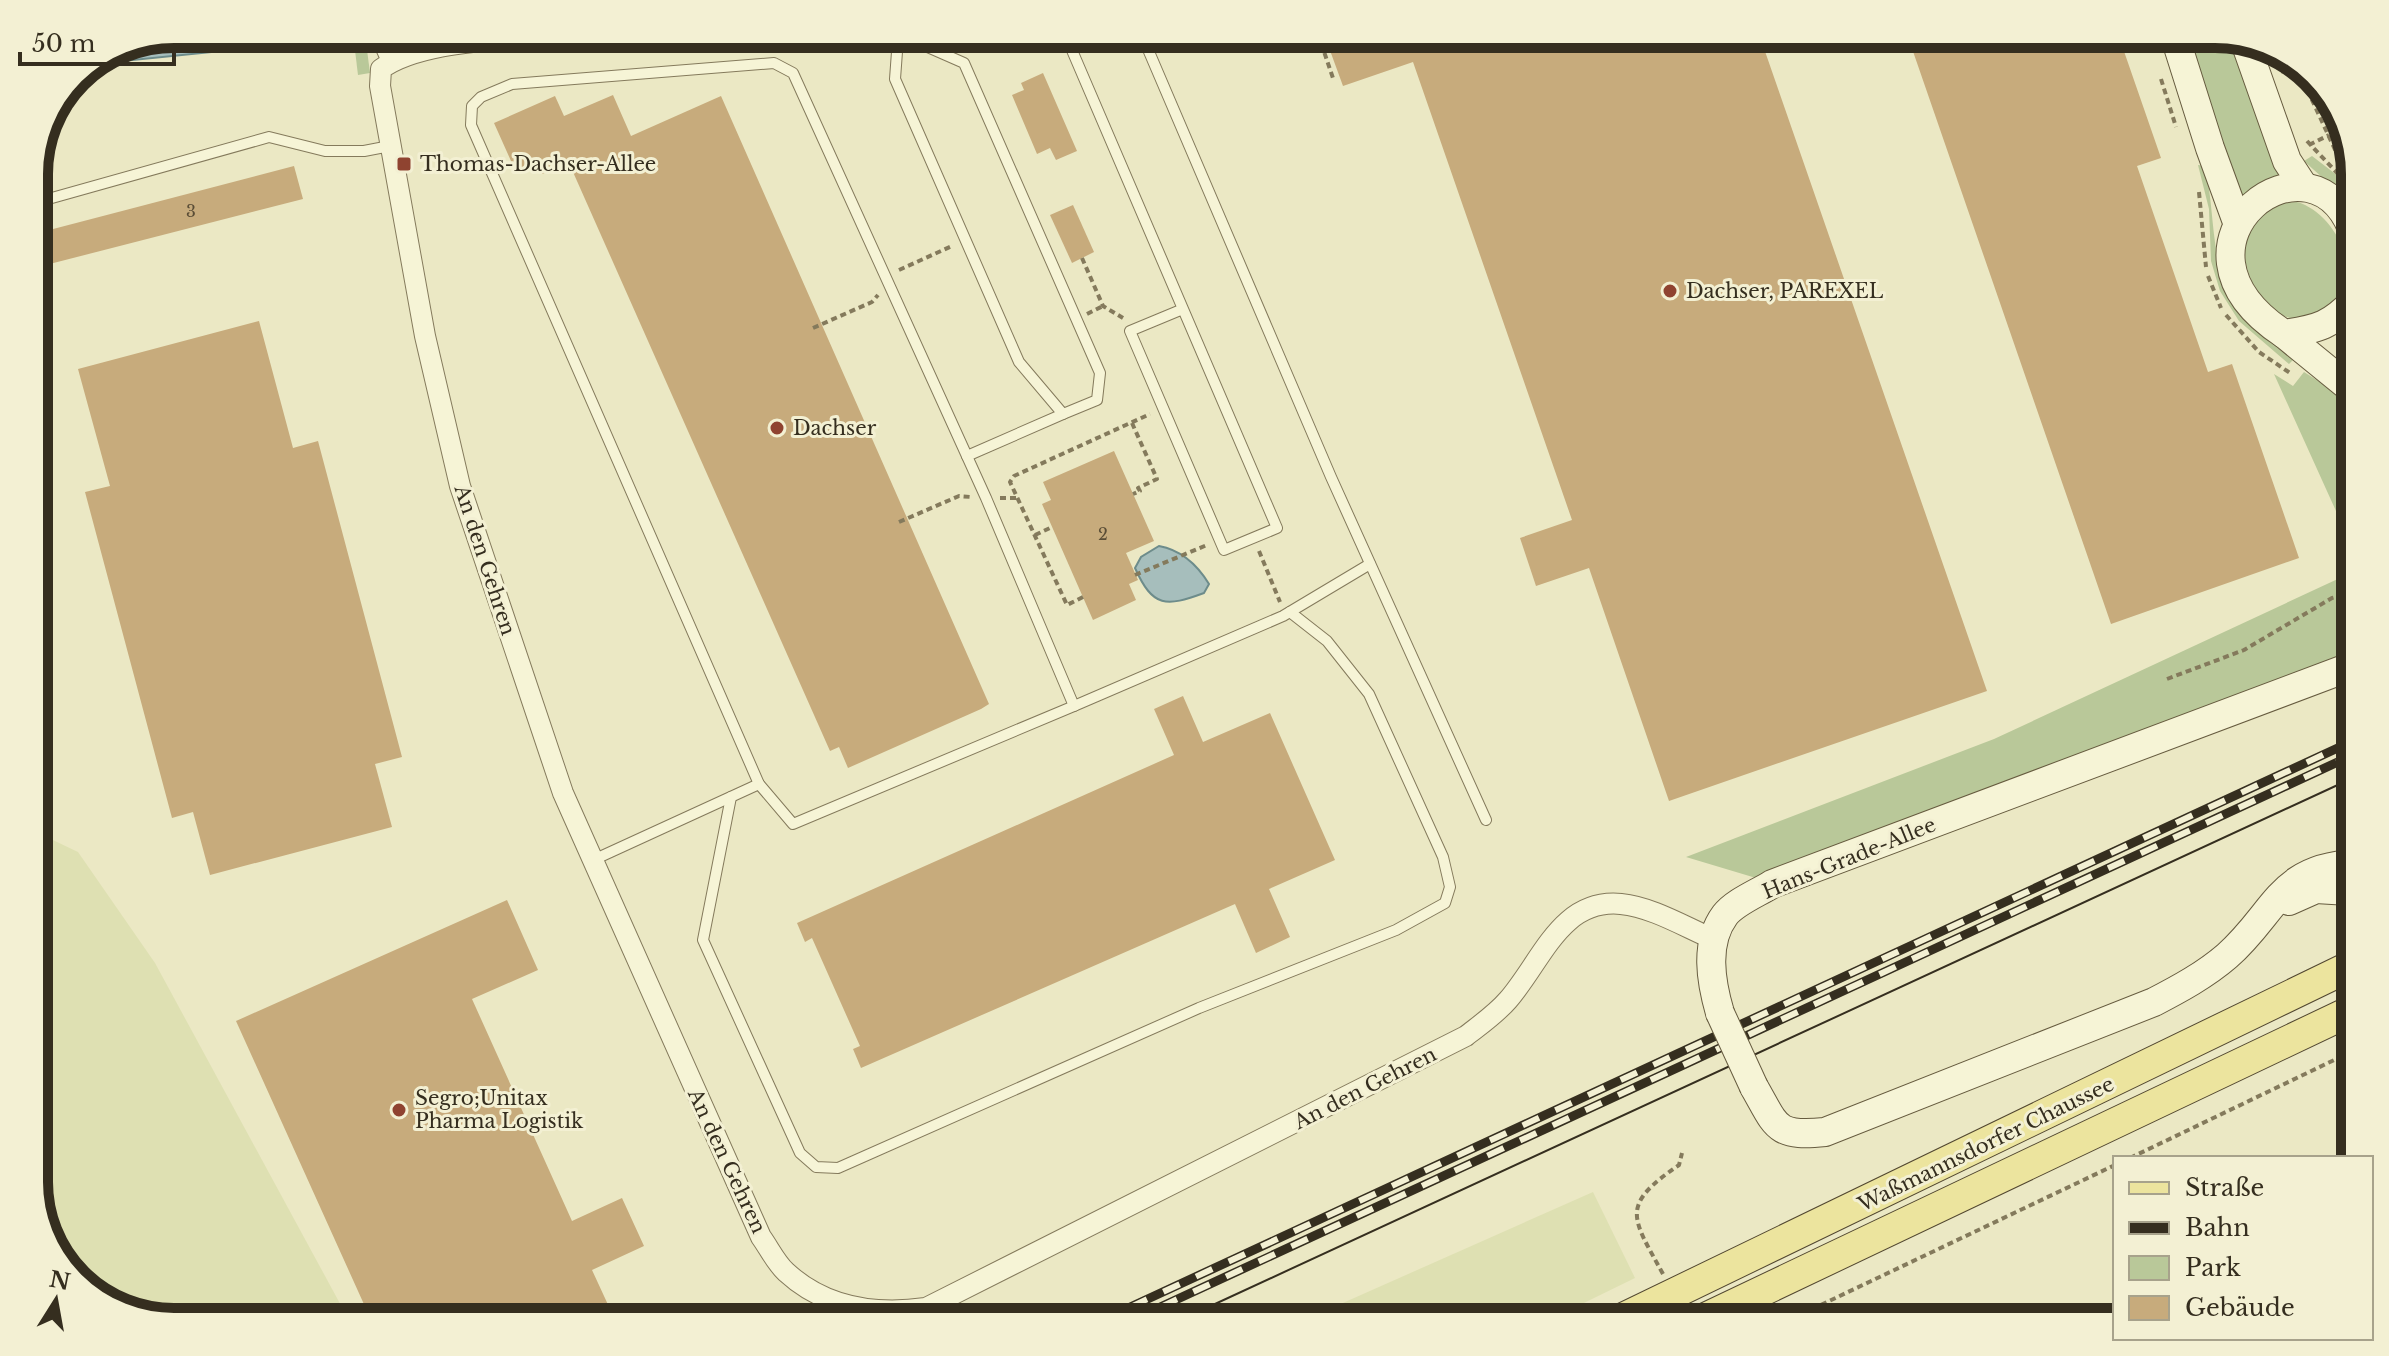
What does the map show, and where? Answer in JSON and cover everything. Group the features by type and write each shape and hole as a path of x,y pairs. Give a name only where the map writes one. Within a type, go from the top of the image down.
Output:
{"main road":[{"name":"Waßmannsdorfer Chaussee","path":"1644,1308 2341,971"},
{"name":"Waßmannsdorfer Chaussee","path":"1726,1308 2341,1016"}],"street":[{"path":"386,48 392,61 449,48"},
{"path":"2178,48 2237,222"},
{"path":"2249,52 2287,161 2304,187"},
{"name":"An den Gehren","path":"392,61 381,69 380,86 425,336 460,486 563,793 761,1237 786,1272 818,1293 852,1308"},
{"path":"2341,194 2304,187 2280,189 2254,202 2237,222 2231,240 2231,264 2242,292 2260,318 2341,381"},
{"path":"2284,334 2316,329 2341,315"},
{"name":"Hans-Grade-Allee","path":"1713,939 1725,914 1772,884 2341,670"},
{"path":"1713,939 1711,978 1720,1013 1754,1087 1777,1127 1795,1135 1825,1132 2154,1002 2192,982 2227,956 2273,906 2286,886 2303,875 2341,865"},
{"path":"2273,906 2316,889 2341,891"},
{"name":"An den Gehren","path":"926,1308 1466,1036 1506,1003 1561,926 1583,908 1603,903 1625,904 1713,939"}],"lane":[{"path":"897,48 895,79 900,93 1019,362 1063,414"},
{"path":"930,48 964,63 1100,373 1097,400 967,456"},
{"path":"1071,48 1277,528 1224,550 1130,331 1183,309"},
{"path":"1147,48 1370,564 1486,820"},
{"path":"1074,706 986,498 793,73 774,63 512,84 481,97 472,106 471,125 759,784 793,824 1074,706 1288,613 1370,564"},
{"path":"48,199 269,137 325,151 364,151 390,146"},
{"path":"731,797 703,940 800,1153 816,1167 838,1168 1199,1008 1396,930 1445,903 1450,887 1443,857 1369,694 1327,641 1288,613"},
{"path":"591,861 759,784"}],"path":[{"path":"1323,48 1334,81"},
{"path":"2157,64 2180,139"},
{"path":"2279,66 2285,84"},
{"path":"2281,72 2286,70"},
{"path":"2307,88 2340,160"},
{"path":"2302,131 2341,189"},
{"path":"2309,145 2329,135"},
{"path":"2197,182 2204,258 2215,299 2235,329 2290,373"},
{"path":"1082,258 1103,306 1139,327"},
{"path":"1083,597 1067,605 1010,482 1014,476 1163,408"},
{"path":"1132,423 1157,479 1138,488 1140,491 1133,494"},
{"path":"899,522 959,496 1018,498"},
{"path":"1035,535 1052,527"},
{"path":"1254,537 1288,613"},
{"path":"1135,575 1202,547"},
{"path":"2167,679 2244,650 2341,596"},
{"path":"2134,1156 2341,1057"},
{"path":"1674,1294 1638,1228 1635,1209 1648,1187 1679,1165 1682,1153"},
{"path":"1814,1308 2113,1166"}],"green space":[{"path":"355,48 367,48 370,73 358,75"},
{"path":"2189,48 2238,50 2281,176 2260,184 2242,198"},
{"path":"2312,156 2341,178 2341,191 2334,188 2304,161"},
{"path":"2198,165 2205,166 2218,259 2229,294 2250,324 2293,360 2289,364 2239,321 2220,291 2211,261 2209,209"},
{"path":"2297,202 2309,207 2329,225 2341,245 2341,296 2326,314 2299,319 2285,316 2260,296 2249,276 2245,255 2251,224 2275,203"},
{"path":"2304,372 2341,395 2341,522 2274,374 2293,386"},
{"path":"2341,578 2341,656 1756,878 1686,857 1994,739"},
{"path":"48,838 78,852 155,963 342,1308 174,1308 141,1304 97,1282 96,1260 75,1260 65,1245 52,1215 48,1190"},
{"path":"1593,1192 1635,1278 1574,1308 1332,1308"}],"water":[{"path":"250,48 119,61 149,50"},
{"path":"1159,546 1182,555 1200,571 1209,584 1204,593 1170,602 1162,601 1148,591 1135,568 1141,557"}],"building":[{"name":"Dachser, PAREXEL","path":"1329,48 1764,48 1987,691 1669,801 1589,568 1536,586 1520,538 1572,520 1413,62 1343,86"},
{"path":"1912,48 2123,48 2161,158 2137,166 2208,372 2232,364 2299,558 2111,624"},
{"path":"1043,73 1077,151 1056,160 1050,148 1037,154 1012,95 1024,90 1021,83"},
{"name":"Dachser","path":"613,95 631,136 721,96 989,704 981,709 848,768 839,747 830,751 569,163 542,174 536,161 515,170 494,123 555,96 564,116"},
{"path":"294,166 303,199 48,264 48,230"},
{"path":"1073,205 1094,252 1072,263 1050,215"},
{"path":"259,321 293,448 318,441 402,757 375,764 392,827 210,875 193,812 172,818 85,492 110,486 78,369"},
{"path":"1114,451 1154,541 1126,553 1138,580 1129,584 1136,600 1093,620 1042,504 1051,500 1043,482"},
{"path":"1183,696 1203,742 1270,713 1335,860 1269,889 1290,937 1256,953 1235,904 861,1068 853,1049 860,1046 812,938 805,942 797,923 1174,755 1154,709"},
{"name":"Segro;Unitax Pharma Logistik","path":"507,900 538,970 472,999 572,1221 622,1198 644,1246 592,1270 610,1308 366,1308 236,1021"}],"tram line":[{"path":"1206,1308 2341,783"}],"railway":[{"path":"1128,1308 2341,746"},
{"path":"1158,1308 2341,760"}],"place":[{"name":"Thomas-Dachser-Allee","path":"404,164"},
{"name":"Dachser, PAREXEL","path":"1670,291"},
{"name":"Dachser","path":"777,428"},
{"name":"Segro;Unitax Pharma Logistik","path":"399,1110"}]}
